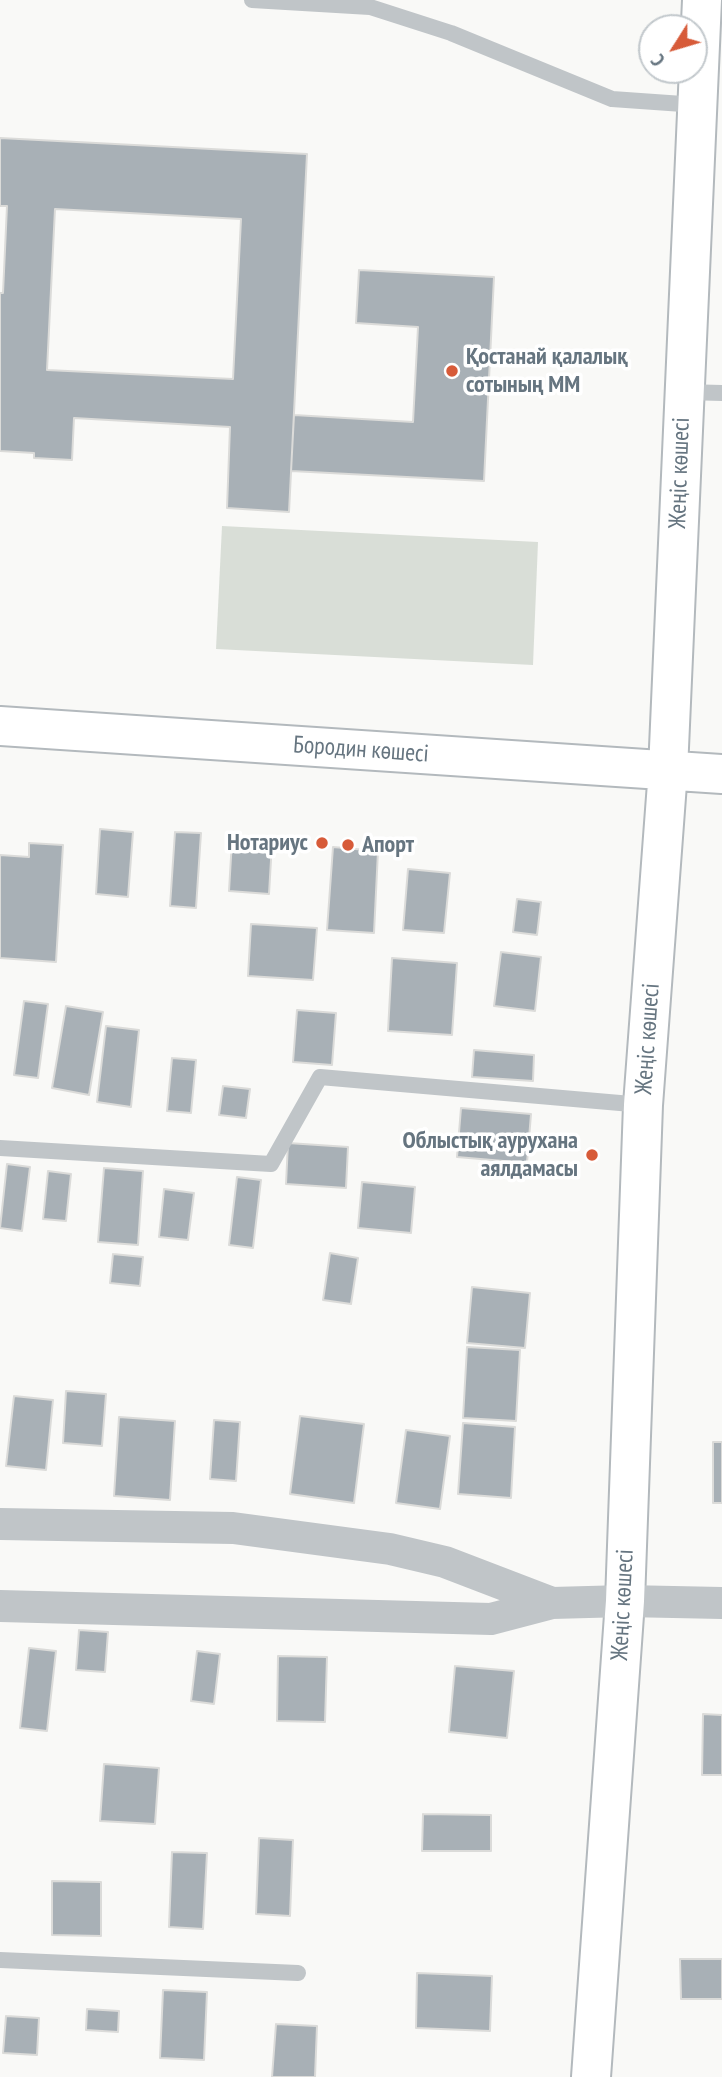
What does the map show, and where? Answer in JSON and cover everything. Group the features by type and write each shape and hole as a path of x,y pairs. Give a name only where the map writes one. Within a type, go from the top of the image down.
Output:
{"street":[{"name":"Жеңіс көшесі","path":"591,2077 625,1601 643,1105 668,770 700,84"},
{"name":"Бородин көшесі","path":"0,726 722,774"},
{"path":"0,1524 233,1528 390,1549 445,1562 552,1603"},
{"path":"0,1606 491,1619 552,1603 722,1603"}],"lane":[{"path":"252,0 371,4 451,33 612,99 697,105"},
{"path":"684,392 722,393"},
{"path":"0,1148 271,1164 320,1077 643,1105"},
{"path":"0,1960 298,1973"}],"shaded area":[{"path":"222,526 538,542 533,665 216,649"}],"building":[{"path":"0,138 307,154 289,512 227,508 230,427 74,418 72,460 34,458 34,453 0,451 0,293 3,293 7,206 0,206","holes":["55,209 241,219 233,379 47,370"]},
{"name":"Қостанай қалалық сотының ММ","path":"359,270 494,277 484,481 291,471 294,415 413,422 418,327 356,323"},
{"path":"100,829 133,832 128,897 96,894"},
{"path":"175,832 201,833 196,908 170,906"},
{"path":"232,840 272,843 269,894 229,891"},
{"path":"29,843 63,845 56,962 0,958 0,855 29,857"},
{"path":"333,847 378,851 374,933 327,930"},
{"path":"408,869 450,873 444,933 403,930"},
{"path":"517,899 541,902 537,935 513,932"},
{"path":"251,924 317,928 313,980 248,976"},
{"path":"501,952 541,957 535,1011 494,1006"},
{"path":"392,958 457,963 452,1035 388,1031"},
{"path":"24,1001 48,1004 38,1078 14,1075"},
{"path":"66,1006 103,1012 89,1095 52,1088"},
{"path":"297,1010 336,1013 332,1065 293,1062"},
{"path":"106,1026 139,1030 131,1107 97,1102"},
{"path":"474,1050 534,1055 533,1081 472,1077"},
{"path":"172,1058 196,1060 191,1113 167,1111"},
{"path":"223,1086 250,1089 246,1118 219,1115"},
{"path":"461,1108 531,1114 527,1163 457,1157"},
{"path":"288,1143 348,1147 346,1188 286,1184"},
{"path":"7,1164 30,1167 22,1231 0,1228"},
{"path":"104,1168 143,1171 138,1245 98,1242"},
{"path":"48,1171 71,1174 66,1221 43,1219"},
{"path":"237,1177 261,1180 253,1248 229,1245"},
{"path":"362,1182 415,1187 411,1233 358,1228"},
{"path":"164,1189 194,1193 188,1240 159,1237"},
{"path":"330,1253 358,1258 351,1304 323,1300"},
{"path":"113,1254 143,1257 140,1286 110,1283"},
{"path":"472,1287 530,1293 525,1348 467,1343"},
{"path":"467,1347 520,1350 516,1421 463,1418"},
{"path":"66,1391 106,1394 102,1446 63,1443"},
{"path":"14,1396 53,1400 46,1470 6,1466"},
{"path":"300,1416 364,1424 354,1503 290,1494"},
{"path":"119,1417 175,1421 170,1500 114,1496"},
{"path":"214,1420 240,1422 236,1481 210,1479"},
{"path":"463,1423 515,1427 511,1498 458,1494"},
{"path":"406,1430 450,1436 440,1509 396,1503"},
{"path":"713,1442 722,1442 722,1503 713,1503"},
{"path":"79,1630 108,1632 105,1672 76,1670"},
{"path":"29,1648 56,1651 47,1731 20,1728"},
{"path":"197,1651 220,1654 214,1704 191,1701"},
{"path":"278,1656 327,1657 325,1722 277,1721"},
{"path":"455,1666 514,1671 507,1738 449,1732"},
{"path":"703,1714 722,1715 722,1775 702,1775"},
{"path":"104,1764 159,1768 155,1824 100,1821"},
{"path":"423,1814 491,1815 491,1851 422,1851"},
{"path":"259,1838 293,1840 290,1916 256,1914"},
{"path":"172,1852 207,1853 203,1929 169,1927"},
{"path":"52,1881 101,1882 101,1936 52,1935"},
{"path":"680,1959 722,1959 722,1999 681,1999"},
{"path":"417,1973 492,1976 490,2031 416,2028"},
{"path":"163,1990 207,1992 204,2060 160,2058"},
{"path":"87,2009 119,2011 118,2032 86,2030"},
{"path":"6,2016 39,2018 37,2055 3,2053"},
{"path":"276,2024 317,2026 315,2077 272,2077"}],"place":[{"name":"Қостанай қалалық сотының ММ","path":"452,371"},
{"name":"Нотариус","path":"322,843"},
{"name":"Апорт","path":"348,845"},
{"name":"Облыстық аурухана аялдамасы","path":"592,1155"}]}
